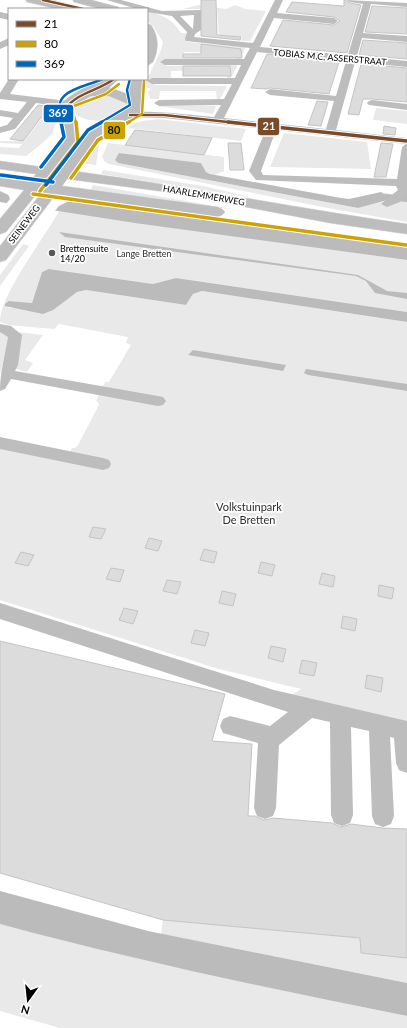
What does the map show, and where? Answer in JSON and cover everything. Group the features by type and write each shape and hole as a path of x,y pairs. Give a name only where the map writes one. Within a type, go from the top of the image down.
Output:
{"main road":[{"path":"31,0 67,8"},
{"path":"78,0 110,8"},
{"path":"148,30 152,37 153,46 148,59"},
{"path":"67,104 88,92 104,80"},
{"path":"135,109 134,90 137,80"},
{"path":"88,92 111,92 135,109"},
{"name":"SEINEWEG","path":"0,229 71,140 72,133 65,108 67,104"},
{"name":"SEINEWEG","path":"0,257 43,200 65,174 91,138 135,109"},
{"path":"68,120 89,124 109,125"},
{"name":"HAARLEMMERWEG","path":"0,165 167,188 330,218 407,229"},
{"name":"HAARLEMMERWEG","path":"0,182 25,197 43,200 407,238"}],"street":[{"path":"43,0 79,8"},
{"path":"66,0 101,8"},
{"path":"110,0 143,8"},
{"path":"132,5 140,0"},
{"path":"218,120 279,0"},
{"path":"350,0 405,3"},
{"path":"330,133 368,2"},
{"path":"162,13 180,3"},
{"path":"148,9 174,14 198,12 197,30 190,35 174,14"},
{"path":"271,15 334,21"},
{"path":"358,34 407,39"},
{"name":"TOBIAS M.C. ASSERSTRAAT","path":"190,35 255,48 407,64"},
{"path":"165,62 247,62"},
{"path":"4,93 13,80"},
{"path":"88,92 105,87 113,80"},
{"path":"152,81 238,81"},
{"path":"4,93 21,88"},
{"path":"270,92 339,99"},
{"path":"4,93 33,95 67,104"},
{"path":"0,130 9,129 20,116 33,95"},
{"path":"159,103 226,102"},
{"path":"372,103 407,106"},
{"path":"135,109 164,115 407,141"},
{"path":"0,114 20,116"},
{"path":"272,126 255,171 257,176 260,178 399,195 407,147"},
{"path":"0,328 6,329 14,335 11,365 4,380 158,401"},
{"path":"0,443 103,464"},
{"path":"0,611 274,699 406,730 407,763"},
{"path":"265,808 269,740 310,707"},
{"path":"340,715 342,815"},
{"path":"379,724 383,816"},
{"path":"230,726 273,737"}],"green space":[{"path":"198,5 226,9 235,5 245,9 266,11 250,41 241,41 242,37 219,35 217,9 183,9"},
{"path":"148,11 171,21 181,33 186,33 187,42 246,47 240,59 237,60 236,53 184,52 183,60 171,60 166,66 236,65 237,66 231,78 227,79 227,70 171,71 171,79 157,79 155,85 227,86 220,99 217,99 216,91 160,91 159,99 150,99 148,92 151,89 144,86 161,50 163,42 153,26 148,22"},
{"path":"104,95 127,101 130,108 116,117 103,121 85,119 75,114 72,110 74,103 90,96"},
{"path":"158,106 216,106 213,114"},
{"path":"39,107 49,109 55,124 52,134 26,156 0,154 0,147 19,148 22,144 0,143 0,141 24,141 45,114 30,112"},
{"path":"376,108 407,111 407,124 373,120"},
{"path":"157,119 246,129 241,141 128,128 137,122"},
{"path":"284,133 367,142 371,169 270,167"},
{"path":"95,136 99,143 96,165 79,163"},
{"path":"108,143 224,157 224,171 214,175 206,172 201,163 119,153 116,162 118,163 358,208 391,199 381,192 407,197 407,222 333,209 109,164 105,162 102,157"},
{"path":"103,170 203,186 255,198 101,174"},
{"path":"93,185 244,211 90,191"},
{"name":"Volkstuinpark De Bretten","path":"59,211 407,260 407,312 176,278 153,284 50,269 42,272 32,303 9,301 9,308 71,296 77,292 86,290 186,305 193,294 202,291 407,322 407,726 290,696 301,689 219,669 0,600 0,446 69,454 72,448 75,448 78,445 99,405 96,401 105,382 109,382 131,345 126,343 128,337 59,324 54,329 8,325 0,322 2,310 7,297 24,266"},
{"path":"23,244 29,246 0,286 0,275"},
{"path":"0,331 8,336 8,339 0,375"},
{"path":"18,332 43,335 25,360 33,363 27,372 16,369"},
{"path":"163,920 360,938 361,953 407,958 407,983 161,934"},
{"path":"0,924 203,973 407,1016 407,1028 60,1028 0,1011"}],"shaded area":[{"path":"119,153 201,163 206,172 210,174 341,198 349,199 381,192 391,199 358,208 118,163 115,160"},
{"path":"0,191 29,200 82,202 407,245 407,260 135,223 0,202"},
{"path":"59,232 358,275 387,291 407,293 407,299 375,293 366,281 356,276 65,237"},
{"path":"49,269 153,284 176,278 407,312 407,322 202,291 193,294 186,305 86,290 77,292 53,310 43,314 5,306 5,304 9,301 32,303 42,272"},
{"path":"193,350 286,365 283,371 188,355"},
{"path":"306,369 407,384 407,391 308,375 304,373"},
{"path":"0,891 148,931 407,983 407,1016 101,950 0,924"}],"pier":[{"path":"8,194 67,202 59,206 54,212 5,205 10,199"}],"building":[{"path":"201,0 216,0 217,35 241,37 240,40 201,36"},
{"path":"344,0 361,5 347,53 270,46 283,20 334,25 340,21 334,17 286,12 292,2 344,6"},
{"path":"372,6 407,8 407,34 365,32"},
{"path":"363,40 407,43 407,59 359,55"},
{"path":"201,44 241,49 242,58 183,58 183,54 201,54"},
{"path":"267,54 339,62 329,94 270,88 251,88"},
{"path":"361,64 407,68 407,102 363,99 359,115 348,114"},
{"path":"183,66 230,66 231,76 183,76"},
{"path":"317,101 328,102 321,126 308,125"},
{"path":"38,105 50,106 23,141 10,139"},
{"path":"384,126 396,128 395,135 383,134"},
{"path":"135,130 212,138 204,155 125,145"},
{"path":"228,143 241,143 244,170 230,170"},
{"path":"381,143 393,144 386,177 374,177"},
{"path":"93,527 106,529 101,539 89,537"},
{"path":"149,538 162,541 158,551 145,548"},
{"path":"204,549 217,552 214,563 200,560"},
{"path":"21,552 34,555 28,566 15,563"},
{"path":"261,562 275,565 272,576 258,573"},
{"path":"111,568 124,570 120,582 106,579"},
{"path":"322,573 335,576 333,587 319,584"},
{"path":"167,580 181,582 177,594 163,591"},
{"path":"379,585 394,588 392,599 378,596"},
{"path":"222,591 236,594 233,606 219,603"},
{"path":"124,608 138,611 133,624 119,620"},
{"path":"343,616 357,619 355,631 341,628"},
{"path":"195,630 209,633 205,646 191,643"},
{"path":"0,641 225,694 212,741 252,744 248,816 255,816 264,820 273,818 332,823 341,827 351,824 382,828 407,829 407,958 361,953 360,938 163,920 0,873"},
{"path":"271,646 286,649 283,662 268,658"},
{"path":"302,660 317,663 314,676 299,673"},
{"path":"367,675 383,678 381,692 365,688"}],"waterway":[{"path":"368,199 386,197 407,199"}],"transit line":[{"name":"21","path":"43,0 79,8"},
{"name":"369","path":"41,167 64,137 58,109 63,96 76,89 101,80"},
{"name":"21","path":"68,120 65,109 75,98 102,87 113,80"},
{"name":"369","path":"46,185 88,130 130,105 127,90 130,80"},
{"name":"80","path":"71,178 98,140 142,114 144,105 144,81"},
{"name":"80","path":"40,191 78,142 78,130 72,109 74,106 106,94 119,84"},
{"name":"21","path":"130,115 164,115 407,141"},
{"name":"369","path":"1,175 53,182"},
{"name":"80","path":"33,194 406,245"}],"place":[{"name":"Brettensuite 14/20","path":"52,253"}],"park label":[{"name":"Lange Bretten","path":"144,253"}]}
